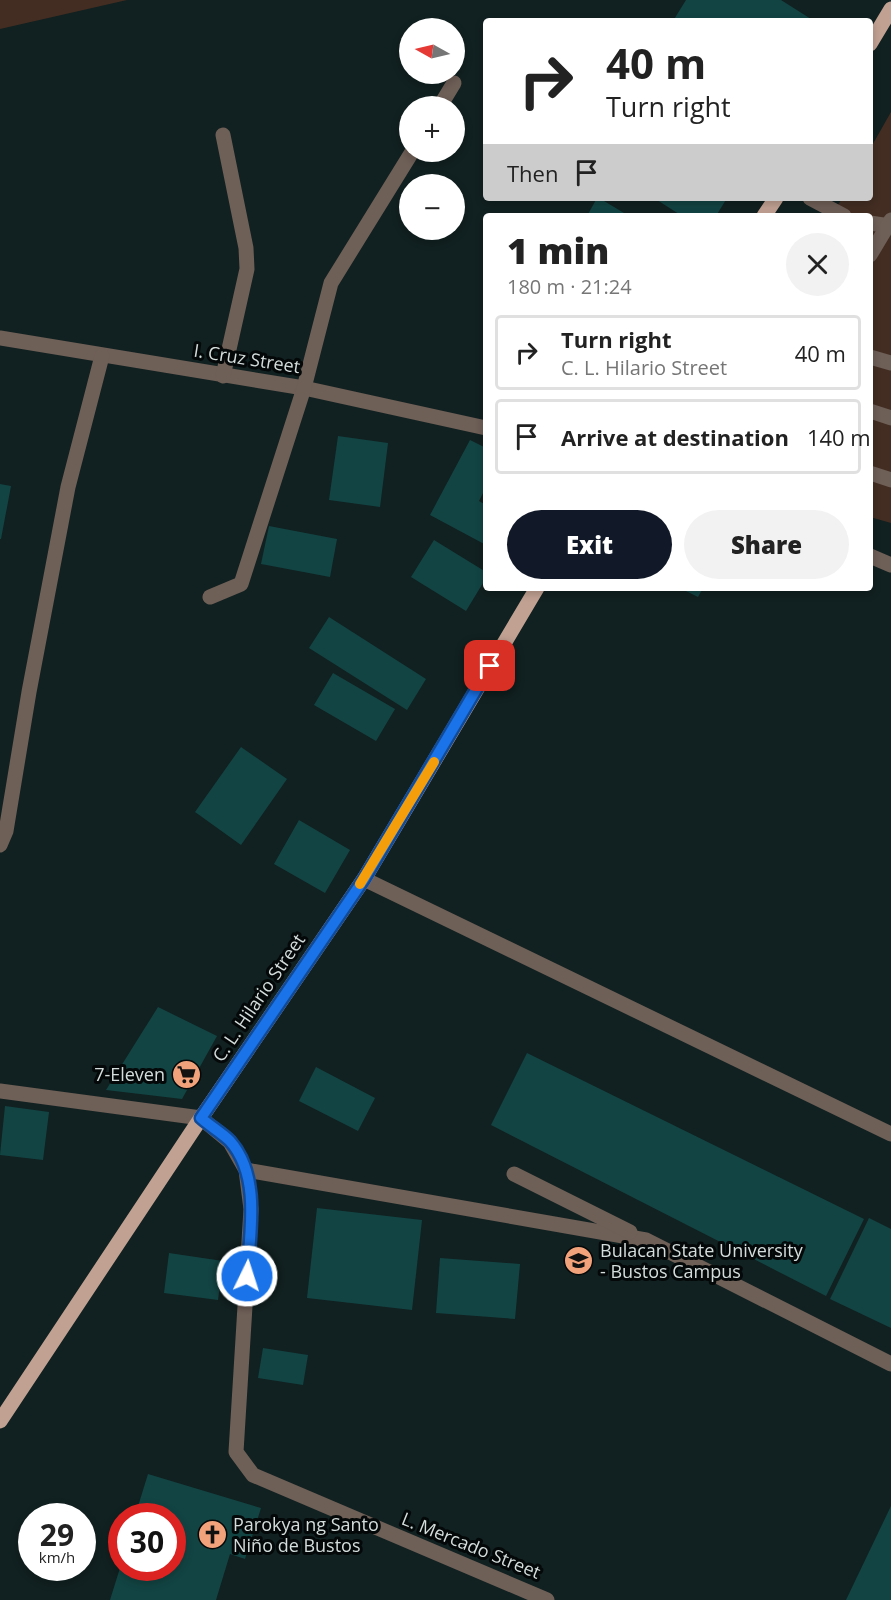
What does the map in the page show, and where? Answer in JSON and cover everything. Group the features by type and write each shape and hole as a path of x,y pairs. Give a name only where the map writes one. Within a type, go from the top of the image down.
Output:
{"main road":[{"path":"873,39 891,9"},
{"name":"C. L. Hilario Street","path":"0,1421 201,1118 364,879 535,591"}],"street":[{"path":"886,0 891,4"},
{"path":"223,376 247,269 246,248 224,135"},
{"path":"210,597 241,584 304,388 331,283 406,162"},
{"path":"816,201 838,213"},
{"path":"873,250 885,231"},
{"name":"I. Cruz Street","path":"0,338 304,388 483,427"},
{"path":"0,845 6,831 68,487 102,356"},
{"path":"873,358 891,363"},
{"path":"873,412 891,418"},
{"path":"873,474 891,480"},
{"path":"873,557 891,565"},
{"path":"364,879 891,1134"},
{"path":"0,1090 201,1118"},
{"name":"L. Mercado Street","path":"201,1118 230,1142 246,1170 251,1209 236,1452 253,1475 547,1600"},
{"path":"246,1170 646,1240"},
{"path":"514,1174 891,1364"}],"shaded area":[{"path":"0,0 127,0 0,29"},
{"path":"891,112 891,523 873,518 873,213 834,213 840,201 873,201 873,144"}],"building":[{"path":"686,0 781,0 809,18 675,18"},
{"path":"595,201 604,201 624,213 589,213"},
{"path":"659,201 725,201 718,213 677,213"},
{"path":"338,436 388,443 380,507 329,500"},
{"path":"470,440 483,446 483,493 479,501 483,503 483,543 430,515"},
{"path":"0,484 11,486 1,539 0,539"},
{"path":"269,526 337,539 330,577 261,564"},
{"path":"434,540 483,570 483,583 466,611 411,577"},
{"path":"686,591 701,591 698,597"},
{"path":"329,617 426,679 407,710 309,648"},
{"path":"333,673 395,709 376,741 314,705"},
{"path":"241,747 287,779 241,845 195,812"},
{"path":"299,820 350,850 325,893 274,864"},
{"path":"158,1007 217,1036 182,1099 106,1090"},
{"path":"527,1053 864,1219 826,1296 491,1125"},
{"path":"316,1067 375,1098 358,1131 299,1101"},
{"path":"5,1106 49,1112 43,1160 0,1155"},
{"path":"317,1208 422,1220 412,1310 307,1298"},
{"path":"869,1218 891,1229 891,1328 830,1299"},
{"path":"169,1253 223,1261 218,1300 164,1293"},
{"path":"440,1258 520,1264 515,1319 436,1313"},
{"path":"263,1348 308,1355 303,1385 258,1378"},
{"name":"Parokya ng Santo Niño de Bustos","path":"148,1474 261,1508 245,1559 230,1554 216,1600 110,1600 116,1581 186,1581 186,1503 139,1503"},
{"path":"891,1506 891,1600 846,1600"}],"slow traffic":[{"path":"360,884 434,762"}],"place":[{"name":"7-Eleven","path":"186,1075"},
{"name":"Bulacan State University - Bustos Campus","path":"579,1261"},
{"name":"Parokya ng Santo Niño de Bustos","path":"212,1535"}],"route":[{"path":"247,1276 251,1209 246,1170 230,1142 201,1118 364,879 490,666"}]}
